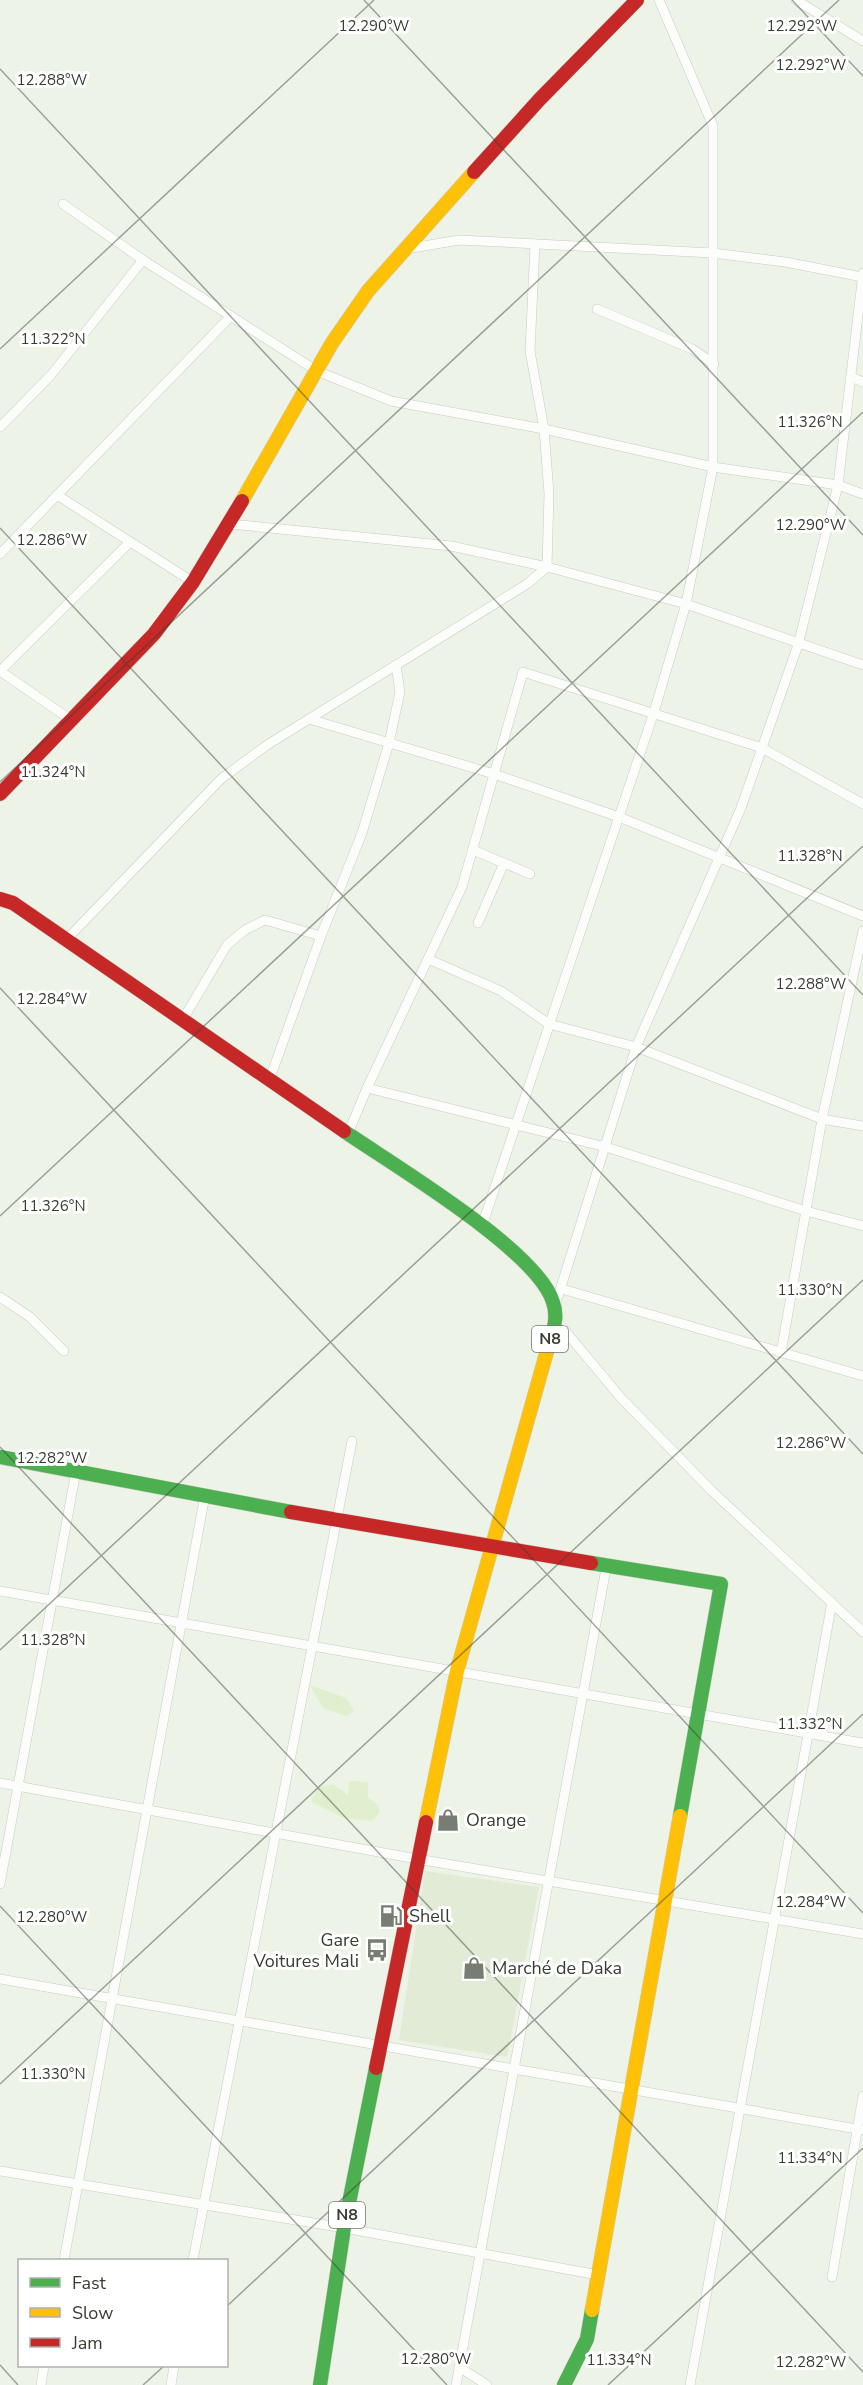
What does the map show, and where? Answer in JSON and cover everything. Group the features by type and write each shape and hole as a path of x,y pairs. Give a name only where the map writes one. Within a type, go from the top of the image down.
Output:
{"street":[{"path":"0,794 154,633 193,582 230,524 332,343 368,291 539,100 637,0"},
{"path":"482,1227 654,712 686,604 712,467 713,126 659,0"},
{"path":"796,0 863,41"},
{"path":"63,204 143,260 317,371 391,401 544,429 712,467 838,485 863,494"},
{"path":"406,249 459,240 713,254 784,262 863,275 838,485 798,645 741,808 636,1047 562,1290 556,1303"},
{"path":"66,940 221,779 267,745 526,584 547,567 549,494 544,429 530,351 535,244"},
{"path":"0,427 51,375 143,260"},
{"path":"597,309 692,349 714,364"},
{"path":"0,554 231,316"},
{"path":"851,377 863,382"},
{"path":"57,495 193,582"},
{"path":"230,524 451,546 547,567 686,604 798,645 863,665"},
{"path":"71,720 0,670 130,542"},
{"path":"269,1081 321,936 362,833 389,742 400,692 396,664"},
{"path":"347,1136 367,1088 462,887 523,672 762,748 863,804"},
{"path":"309,719 494,774 619,817 863,916"},
{"path":"473,850 530,874"},
{"path":"478,923 504,863"},
{"name":"N8","path":"0,899 13,903 347,1136 482,1227 542,1278 556,1303 556,1320 457,1671 417,1859 344,2228 320,2385"},
{"path":"182,1021 227,945 251,926 265,920 321,936"},
{"path":"782,1353 822,1119 863,931"},
{"path":"428,959 501,991 549,1024 636,1047 822,1119 863,1126"},
{"path":"367,1088 606,1147 806,1211 863,1226"},
{"path":"562,1290 863,1376"},
{"path":"0,1297 30,1317 64,1351"},
{"path":"556,1320 621,1398 704,1484 861,1630"},
{"path":"193,2259 274,1833 352,1441"},
{"path":"0,1457 335,1520 607,1563 721,1584 587,2339 564,2385"},
{"path":"0,1884 76,1471"},
{"path":"64,2259 205,1496"},
{"path":"456,2385 607,1563"},
{"path":"0,1591 863,1743"},
{"path":"690,2385 832,1602"},
{"path":"861,1630 863,1618"},
{"path":"0,1783 417,1859 863,1934"},
{"path":"0,1978 860,2129"},
{"path":"832,2277 860,2129 863,2096"},
{"path":"0,2171 344,2228 598,2275"},
{"path":"41,2385 44,2367"},
{"path":"171,2385 174,2367"},
{"path":"459,2367 487,2385"}],"shaded area":[{"path":"310,1685 346,1698 354,1711 346,1716 323,1708"},
{"path":"349,1781 368,1782 368,1798 378,1805 380,1812 372,1821 344,1818 311,1802 317,1788 333,1784 348,1795"},
{"path":"425,1871 539,1887 507,2057 399,2040"}],"traffic: fast":[{"path":"344,1131 461,1210 520,1258 541,1281 555,1308 553,1333 547,1351"},
{"path":"0,1457 291,1512"},
{"path":"591,1563 721,1584 680,1816"},
{"path":"320,2385 344,2228 376,2068"},
{"path":"564,2385 587,2339 592,2310"}],"traffic: slow":[{"path":"242,501 332,343 368,291 474,172"},
{"path":"426,1822 457,1671 547,1351"},
{"path":"592,2310 680,1816"}],"traffic: jam":[{"path":"474,172 539,100 637,0"},
{"path":"0,794 154,634 193,582 242,501"},
{"path":"0,899 13,903 344,1131"},
{"path":"291,1512 591,1563"},
{"path":"376,2068 426,1822"}],"place":[{"name":"Orange","path":"448,1820"},
{"name":"Shell","path":"391,1916"},
{"name":"Gare Voitures Mali","path":"377,1950"},
{"name":"Marché de Daka","path":"474,1968"}]}
